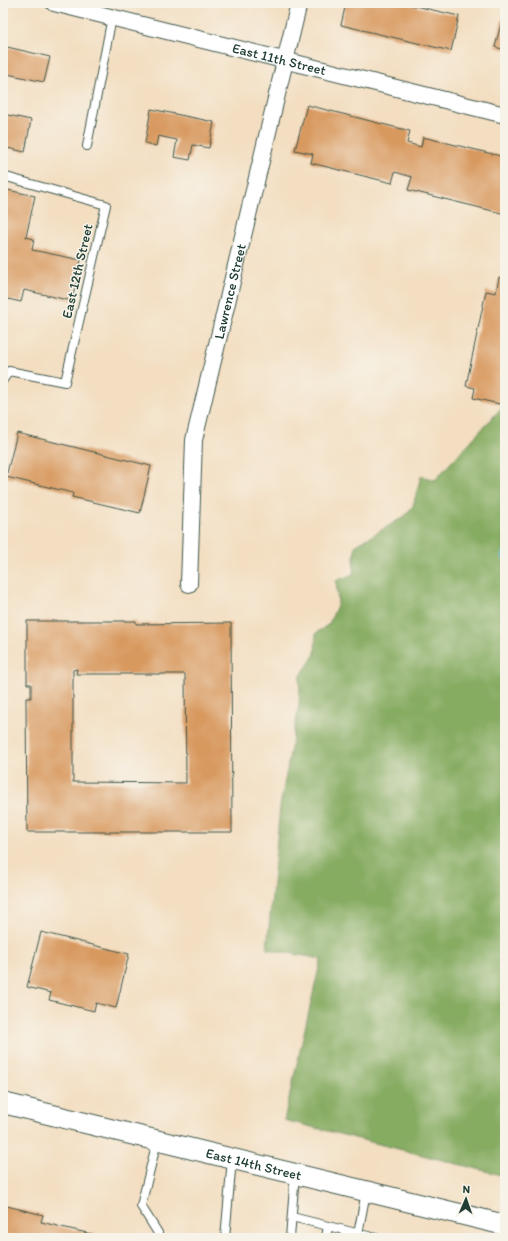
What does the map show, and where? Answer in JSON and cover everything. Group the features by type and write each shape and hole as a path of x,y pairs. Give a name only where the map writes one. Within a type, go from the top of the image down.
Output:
{"street":[{"name":"East 11th Street","path":"54,3 505,115"},
{"name":"Lawrence Street","path":"189,584 194,440 299,3"},
{"name":"East 14th Street","path":"3,1103 505,1226"}],"lane":[{"path":"87,146 112,17"},
{"name":"East 12th Street","path":"3,176 106,205 65,382 9,371 3,380"},
{"path":"157,1141 141,1206 158,1233 157,1238"},
{"path":"224,1238 232,1160"},
{"path":"290,1238 295,1174"},
{"path":"358,1234 366,1192"},
{"path":"292,1218 376,1238"},
{"path":"326,1238 328,1226"}],"green space":[{"path":"505,404 505,1176 284,1120 321,959 267,949 280,807 299,705 300,677 315,654 316,633 329,624 338,603 336,581 353,574 355,546 405,516 413,506 421,476 435,480"}],"building":[{"path":"346,3 402,3 459,16 451,51 341,25"},
{"path":"505,12 505,50 495,47"},
{"path":"3,46 50,57 44,82 3,73"},
{"path":"307,105 410,131 407,143 421,147 423,137 505,157 505,214 408,190 412,177 395,172 392,183 311,163 313,154 295,150"},
{"path":"151,109 214,122 209,148 193,145 190,160 174,157 177,140 158,136 156,146 145,143"},
{"path":"3,114 31,120 25,152 3,147"},
{"path":"3,189 35,196 26,237 34,239 32,250 81,260 72,301 24,290 21,302 8,299 4,320"},
{"path":"499,277 505,279 504,405 473,398 475,388 466,386 486,291 496,293"},
{"path":"17,433 151,466 140,513 72,497 73,493 6,477"},
{"path":"27,621 136,621 136,624 231,623 232,832 27,832 26,698 31,698 31,684 27,684","holes":["77,669 76,674 185,674 186,783 73,782 73,670"]},
{"path":"41,932 129,954 116,1008 96,1003 94,1011 49,1000 51,993 27,987"},
{"path":"3,1205 43,1215 41,1222 108,1238 3,1238"}],"waterway":[{"path":"505,552 505,557"}]}
